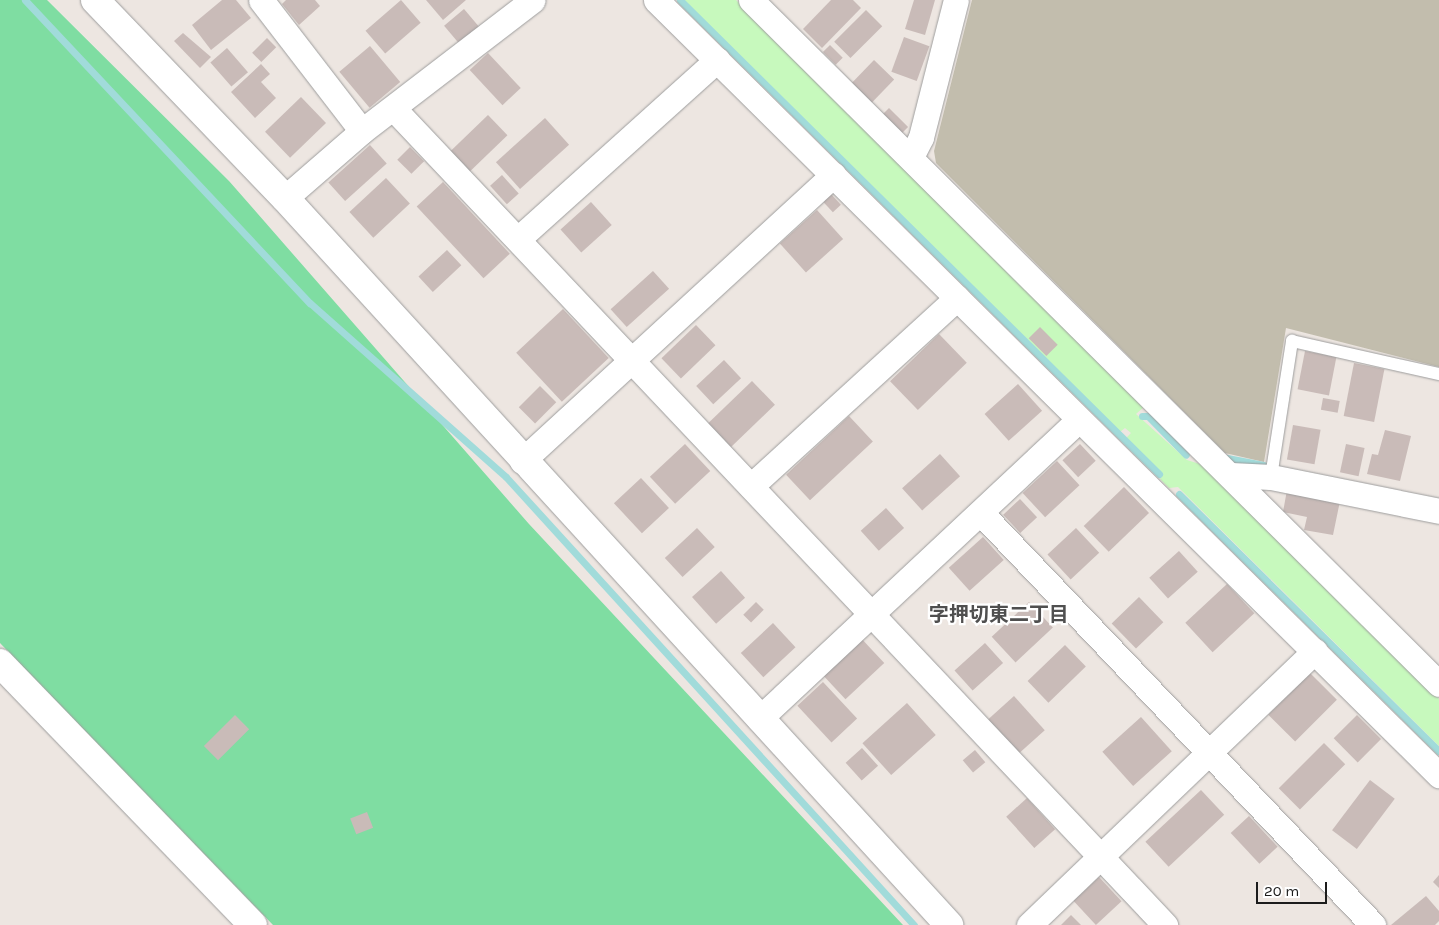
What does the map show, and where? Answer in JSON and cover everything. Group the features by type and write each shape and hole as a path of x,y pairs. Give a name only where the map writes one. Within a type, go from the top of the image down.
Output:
{"street":[{"path":"95,0 285,198 522,461 949,925"},
{"path":"285,198 362,131 394,109 533,0"},
{"path":"656,0 1439,775"},
{"path":"751,0 911,156 1439,684"},
{"path":"911,156 921,137 956,0"},
{"path":"266,2 362,131"},
{"path":"518,239 716,60"},
{"path":"394,109 750,486 872,612 1165,925"},
{"path":"522,461 833,175"},
{"path":"750,486 957,298"},
{"path":"759,718 1079,420"},
{"path":"1231,475 1271,476 1439,511"},
{"path":"981,513 1373,925"},
{"path":"1029,925 1099,855 1315,651"},
{"path":"0,663 253,925"}],"lane":[{"path":"1271,476 1292,341 1439,374"}],"shaded area":[{"path":"972,0 1439,0 1439,367 1286,328 1264,462 1225,453 936,163 934,151"}],"green space":[{"path":"0,0 47,0 229,181 529,524 903,925 273,925 0,643"},
{"path":"683,0 736,0 1145,406 1136,414 1187,460 1203,465 1281,538 1439,699 1439,746 1178,487 1169,488 1160,479 1163,475 1126,438 1131,433 1125,428 1120,432"}],"building":[{"path":"222,0 236,0 251,18 211,50 192,25"},
{"path":"286,0 315,0 320,6 299,25 282,4"},
{"path":"401,0 421,23 385,53 366,31"},
{"path":"426,0 466,0 443,20"},
{"path":"831,0 853,0 861,8 822,48 803,29"},
{"path":"914,0 935,0 925,35 905,29"},
{"path":"464,9 479,27 459,43 444,26"},
{"path":"866,10 882,26 850,58 834,42"},
{"path":"183,33 211,57 200,68 174,41"},
{"path":"904,37 929,46 917,81 891,72"},
{"path":"267,38 276,47 261,62 252,53"},
{"path":"830,45 843,58 836,65 823,52"},
{"path":"370,46 400,82 370,108 339,72"},
{"path":"227,48 248,72 231,87 210,62"},
{"path":"488,53 521,88 502,105 470,70"},
{"path":"874,60 894,79 871,103 851,84"},
{"path":"261,64 270,74 261,82 276,98 255,118 231,92"},
{"path":"301,97 326,123 290,158 265,132"},
{"path":"889,108 908,127 900,135 881,116"},
{"path":"488,115 507,135 469,172 450,152"},
{"path":"545,118 569,145 520,189 496,162"},
{"path":"370,145 387,164 345,201 328,182"},
{"path":"410,147 424,161 411,174 397,160"},
{"path":"502,175 519,194 507,204 490,186"},
{"path":"386,178 410,204 373,238 349,212"},
{"path":"443,182 510,254 484,278 417,207"},
{"path":"830,193 841,205 833,212 822,201"},
{"path":"591,202 612,225 581,252 561,229"},
{"path":"817,210 843,239 806,272 780,243"},
{"path":"447,250 461,265 433,292 418,277"},
{"path":"653,271 669,289 627,327 611,309"},
{"path":"563,309 609,358 562,402 516,353"},
{"path":"696,325 715,345 681,378 661,358"},
{"path":"1040,327 1058,345 1046,356 1029,338"},
{"path":"939,334 967,363 918,410 890,381"},
{"path":"1305,351 1336,357 1329,395 1298,389"},
{"path":"724,360 741,378 713,404 696,386"},
{"path":"1354,363 1384,369 1374,422 1344,416"},
{"path":"752,381 775,405 731,447 708,423"},
{"path":"1018,384 1042,411 1009,441 985,414"},
{"path":"540,386 556,402 535,423 519,407"},
{"path":"1323,398 1340,401 1338,413 1321,410"},
{"path":"849,416 873,442 810,500 786,475"},
{"path":"1293,425 1321,430 1314,464 1287,459"},
{"path":"1385,430 1411,436 1400,481 1367,474 1372,454 1378,455"},
{"path":"685,444 710,471 675,504 650,477"},
{"path":"1080,444 1096,461 1078,477 1062,460"},
{"path":"1346,444 1365,448 1359,476 1340,472"},
{"path":"940,454 960,476 922,510 902,488"},
{"path":"1057,461 1080,485 1045,517 1023,493"},
{"path":"641,478 669,508 642,533 614,503"},
{"path":"1124,487 1149,513 1109,552 1084,526"},
{"path":"1287,490 1340,501 1333,535 1304,530 1307,517 1283,512"},
{"path":"1020,499 1037,517 1020,533 1003,515"},
{"path":"886,508 904,528 879,551 861,531"},
{"path":"697,528 715,547 683,577 665,558"},
{"path":"1076,528 1099,553 1071,579 1047,555"},
{"path":"983,537 1004,560 970,591 949,568"},
{"path":"1179,551 1198,572 1168,599 1149,578"},
{"path":"721,571 745,598 716,624 692,597"},
{"path":"1227,584 1254,613 1213,652 1185,623"},
{"path":"1139,597 1163,622 1136,649 1112,623"},
{"path":"756,602 764,610 751,623 743,615"},
{"path":"1029,602 1053,628 1016,662 992,637"},
{"path":"773,623 796,647 763,677 741,653"},
{"path":"859,636 884,663 845,699 820,672"},
{"path":"985,643 1003,663 973,690 955,670"},
{"path":"1065,645 1086,667 1048,703 1028,681"},
{"path":"1310,673 1337,700 1295,742 1268,715"},
{"path":"823,682 857,719 832,742 797,706"},
{"path":"1014,696 1045,730 1019,754 988,719"},
{"path":"907,703 936,735 891,775 862,743"},
{"path":"235,715 249,729 218,760 204,746"},
{"path":"1357,715 1381,739 1358,762 1334,738"},
{"path":"1141,717 1172,751 1133,786 1102,752"},
{"path":"1324,743 1345,764 1300,809 1279,788"},
{"path":"862,748 878,766 862,781 846,763"},
{"path":"975,750 985,762 973,773 963,760"},
{"path":"1370,780 1395,799 1357,849 1332,830"},
{"path":"1201,790 1224,815 1169,867 1145,842"},
{"path":"1027,798 1055,829 1034,848 1006,817"},
{"path":"367,812 373,828 356,834 350,818"},
{"path":"1249,816 1278,847 1259,864 1231,833"},
{"path":"1439,875 1439,888 1433,882"},
{"path":"1099,877 1122,901 1096,925 1073,901"},
{"path":"1426,896 1439,911 1439,921 1435,925 1391,925"},
{"path":"1071,915 1081,925 1061,925"}],"waterway":[{"path":"25,0 310,303 506,477 914,925"},
{"path":"680,0 1159,474"},
{"path":"1142,416 1148,416 1186,455"},
{"path":"1227,458 1263,465"},
{"path":"1179,494 1439,751"}],"district":[{"name":"字押切東二丁目","path":"999,614"}]}
